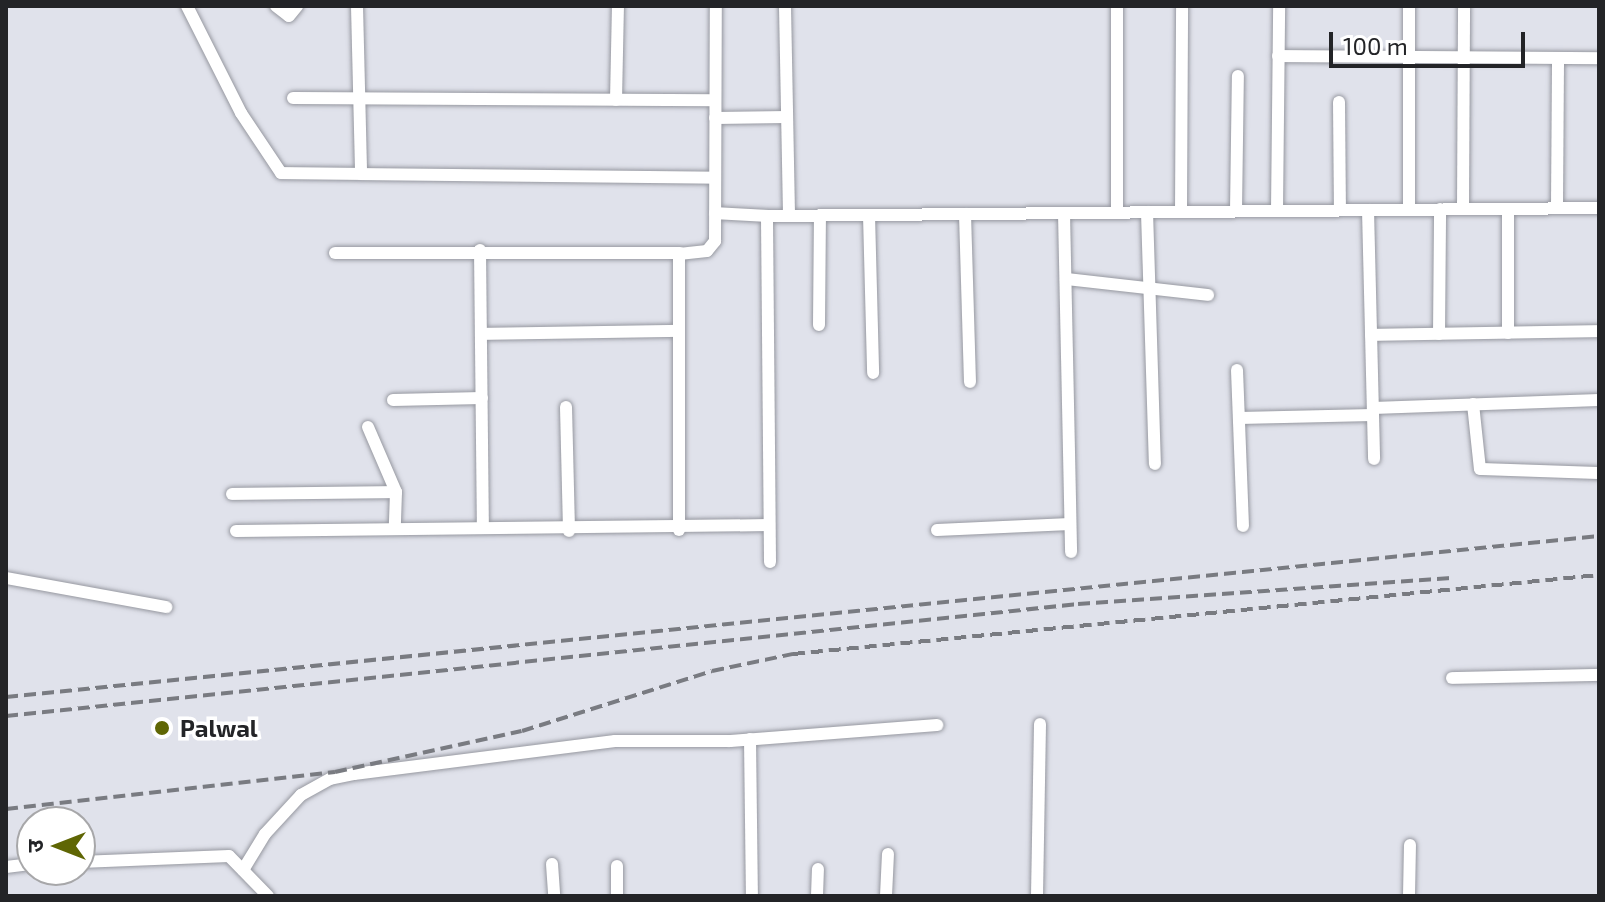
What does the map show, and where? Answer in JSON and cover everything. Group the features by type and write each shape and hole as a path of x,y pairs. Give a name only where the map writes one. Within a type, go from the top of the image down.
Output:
{"street":[{"path":"187,6 241,113 281,173 715,178"},
{"path":"276,6 289,16 297,6"},
{"path":"357,6 361,174"},
{"path":"616,100 618,6"},
{"path":"335,253 480,250 680,253 714,246 716,6"},
{"path":"785,6 789,215"},
{"path":"1117,6 1117,212"},
{"path":"1181,212 1182,6"},
{"path":"1277,211 1279,6"},
{"path":"1409,6 1409,209"},
{"path":"1463,208 1464,6"},
{"path":"1278,56 1599,58"},
{"path":"1557,206 1558,58"},
{"path":"1236,211 1238,76"},
{"path":"293,98 715,100"},
{"path":"1339,102 1340,210"},
{"path":"715,118 787,117"},
{"path":"715,213 767,216 1557,206 1599,208"},
{"path":"1439,334 1440,209"},
{"path":"1508,209 1508,333"},
{"path":"1368,210 1374,459"},
{"path":"1147,212 1155,464"},
{"path":"1064,213 1071,552"},
{"path":"965,214 970,382"},
{"path":"819,325 820,215"},
{"path":"869,215 873,373"},
{"path":"767,216 770,562"},
{"path":"480,250 483,528"},
{"path":"679,530 680,253"},
{"path":"1066,279 1208,295"},
{"path":"481,334 678,331"},
{"path":"1371,335 1599,331"},
{"path":"1237,370 1243,526"},
{"path":"393,400 482,398"},
{"path":"1239,418 1599,400"},
{"path":"1473,404 1480,469 1599,473"},
{"path":"566,407 569,531"},
{"path":"368,427 396,492 395,528"},
{"path":"232,494 396,492"},
{"path":"937,530 1070,524"},
{"path":"236,531 395,528 679,530 769,525"},
{"path":"6,578 166,607"},
{"path":"1452,678 1599,675"},
{"path":"1037,896 1040,724"},
{"path":"243,870 282,813 330,779 615,741 750,739 937,725"},
{"path":"750,739 752,896"},
{"path":"1409,896 1410,845"},
{"path":"886,896 888,854"},
{"path":"96,861 229,856 268,896"},
{"path":"552,864 554,896"},
{"path":"617,866 617,896"},
{"path":"817,896 818,869"}],"railway":[{"path":"6,697 1599,536"},
{"path":"6,809 335,772 522,731 712,671 793,654 1599,575"},
{"path":"6,716 1078,604 1451,578"}],"place":[{"name":"Palwal","path":"162,728"}]}
